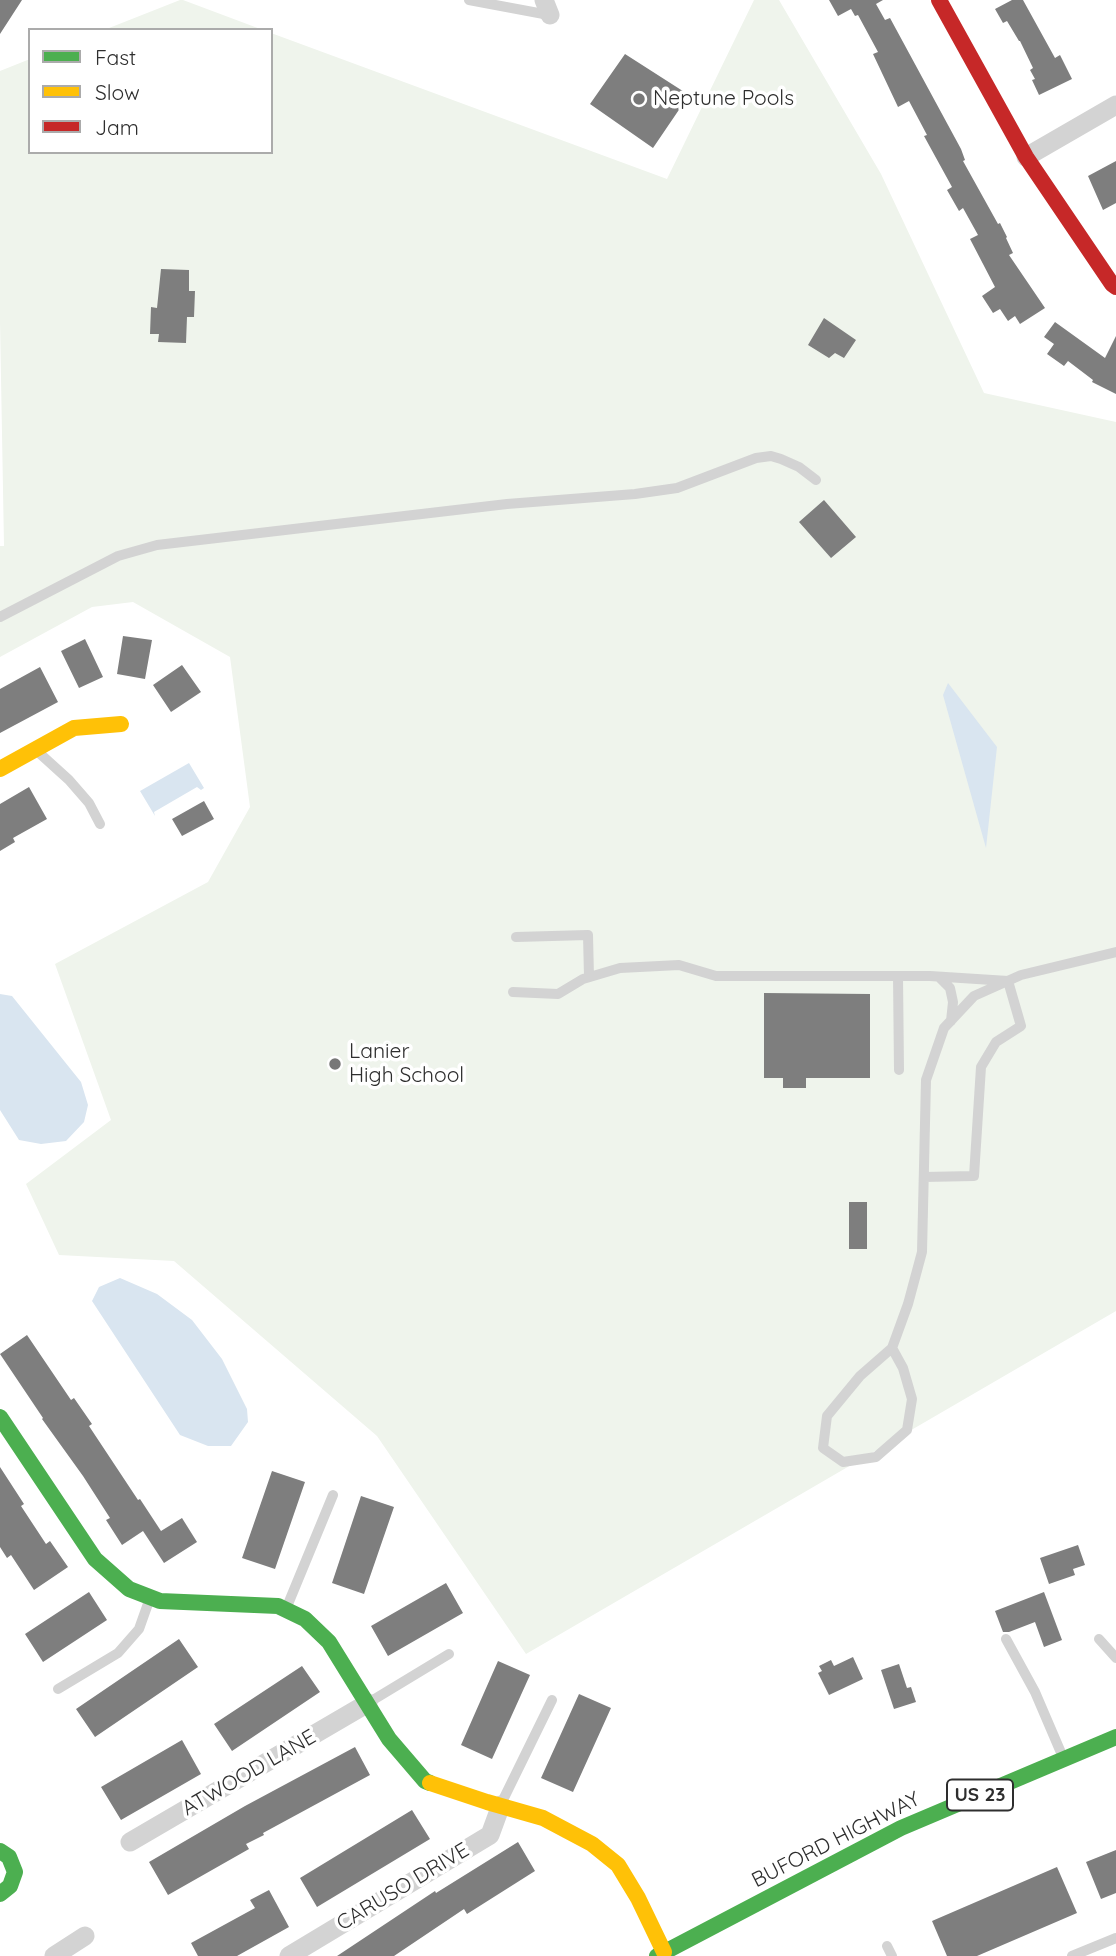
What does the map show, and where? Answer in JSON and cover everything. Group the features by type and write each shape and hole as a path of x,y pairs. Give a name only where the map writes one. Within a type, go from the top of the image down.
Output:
{"street":[{"path":"939,0 1026,158 1116,287"},
{"path":"1026,158 1116,105"},
{"path":"0,769 74,728 121,724"},
{"path":"0,1417 95,1559 129,1589 160,1601 278,1606 305,1619 329,1642 389,1739 425,1781 543,1818 592,1844 618,1865 638,1898 661,1954"},
{"name":"ATWOOD LANE","path":"130,1842 368,1703"},
{"name":"BUFORD HIGHWAY","path":"661,1954 901,1828 1116,1737"},
{"name":"CARUSO DRIVE","path":"289,1956 489,1835 501,1805"},
{"path":"0,1851 9,1857 15,1872 10,1886 0,1894"},
{"path":"54,1956 85,1936"}],"lane":[{"path":"469,0 547,8"},
{"path":"0,617 118,556 157,545 508,504 677,488 756,458 771,456 799,467 816,481"},
{"path":"34,748 69,780 89,803 100,824"},
{"path":"516,937 588,935 589,977"},
{"path":"892,1348 903,1368 912,1399 908,1430 876,1457 843,1462 823,1448 827,1416 860,1376 892,1348 908,1304 922,1252 926,1080 944,1028 974,996 1021,975 1116,952"},
{"path":"513,992 558,994 589,977 620,968 679,965 716,976 898,976 1008,981"},
{"path":"898,976 899,1070"},
{"path":"939,977 950,988 953,1002 951,1021"},
{"path":"924,1177 974,1176 981,1067 996,1042 1021,1026 1008,981"},
{"path":"286,1610 333,1495"},
{"path":"58,1689 118,1653 139,1629 150,1597"},
{"path":"1006,1639 1035,1692 1064,1759"},
{"path":"1100,1639 1116,1658"},
{"path":"368,1703 449,1654"},
{"path":"501,1805 552,1700"},
{"path":"1072,1956 1116,1938"},
{"path":"887,1945 892,1956"}],"shaded area":[{"path":"183,0 258,28 109,28"},
{"path":"754,0 779,0 881,174 984,393 1116,422 1116,1311 526,1654 377,1436 174,1261 59,1255 26,1184 111,1120 55,964 208,882 250,807 230,657 133,602 92,607 0,657 0,546 4,546 0,321 0,71 28,60 28,154 273,154 273,34 667,179"},
{"path":"948,683 997,747 986,848 943,695"},
{"path":"189,763 204,788 201,790 197,787 154,812 155,816 140,791"},
{"path":"0,994 12,996 81,1082 88,1105 84,1122 66,1141 41,1144 19,1140 0,1110"},
{"path":"120,1278 157,1294 192,1320 222,1359 247,1409 248,1422 231,1446 208,1446 180,1435 92,1301 99,1287"}],"building":[{"path":"0,0 22,0 0,34"},
{"path":"829,0 883,0 876,4 885,20 890,18 961,149 965,160 963,161 1007,237 1013,253 1009,255 1045,308 1020,324 1015,316 1008,321 1000,309 993,313 982,296 995,287 970,239 978,235 963,208 959,211 947,190 952,187 924,136 927,135 909,101 898,107 873,54 878,52 858,15 855,16 851,9 838,16"},
{"path":"1012,0 1023,0 1055,58 1060,55 1072,79 1039,95 1032,80 1035,79 1030,70 1033,68 1020,41 1007,21 1003,23 995,9"},
{"name":"Neptune Pools","path":"625,54 689,95 653,148 590,104"},
{"path":"1116,161 1116,203 1103,210 1088,176"},
{"path":"161,269 189,270 189,291 195,291 194,317 187,317 186,343 158,342 159,334 150,334 151,307 157,308"},
{"path":"824,318 856,340 844,358 835,353 829,358 808,345"},
{"path":"1055,322 1105,358 1116,336 1116,394 1092,382 1093,380 1068,361 1064,366 1047,354 1054,344 1044,337"},
{"path":"824,500 856,537 831,558 799,522"},
{"path":"123,636 152,640 145,679 117,674"},
{"path":"85,639 103,677 79,688 61,651"},
{"path":"182,665 201,692 171,712 153,685"},
{"path":"40,667 58,702 0,733 0,689"},
{"path":"29,787 47,819 13,838 15,842 0,851 0,804"},
{"path":"204,801 214,819 182,836 172,819"},
{"path":"764,993 870,994 870,1078 806,1078 806,1088 783,1088 783,1078 764,1078"},
{"path":"849,1202 867,1202 867,1249 849,1249"},
{"path":"27,1335 71,1400 74,1398 92,1424 89,1426 161,1531 182,1518 197,1542 164,1563 143,1531 122,1545 106,1520 110,1518 0,1354"},
{"path":"0,1467 46,1544 50,1541 68,1567 34,1590 11,1555 7,1558 0,1547"},
{"path":"272,1471 305,1482 275,1569 242,1558"},
{"path":"361,1496 394,1507 364,1594 332,1583"},
{"path":"1078,1545 1085,1565 1073,1569 1075,1575 1049,1584 1040,1558"},
{"path":"446,1583 463,1613 388,1656 371,1626"},
{"path":"89,1592 107,1620 43,1662 25,1634"},
{"path":"1044,1592 1062,1640 1044,1647 1035,1622 1003,1632 995,1611"},
{"path":"179,1639 198,1667 95,1737 76,1709"},
{"path":"853,1657 863,1679 829,1695 818,1673 822,1671 819,1666 831,1660 834,1666"},
{"path":"498,1661 530,1675 492,1759 461,1745"},
{"path":"899,1664 907,1688 911,1687 916,1702 894,1709 881,1670"},
{"path":"302,1666 320,1692 232,1751 214,1724"},
{"path":"579,1694 611,1708 573,1792 541,1778"},
{"path":"182,1740 201,1774 121,1820 101,1787"},
{"path":"355,1747 370,1775 263,1833 264,1835 246,1844 249,1849 168,1895 149,1862 245,1806"},
{"path":"412,1810 430,1839 317,1907 300,1878"},
{"path":"518,1842 535,1871 467,1914 464,1909 394,1956 337,1956 435,1891 436,1893"},
{"path":"1116,1850 1116,1893 1101,1899 1086,1862"},
{"path":"1057,1867 1077,1913 977,1956 947,1956 932,1921"},
{"path":"269,1890 289,1927 237,1956 198,1956 191,1943 255,1908 250,1900"}],"traffic: fast":[{"path":"0,1417 95,1559 129,1589 160,1601 278,1606 305,1619 329,1642 389,1739 425,1781 430,1783"},
{"path":"657,1956 901,1828 1116,1737"},
{"path":"0,1851 9,1857 15,1872 10,1886 0,1894"}],"traffic: slow":[{"path":"0,769 74,728 121,724"},
{"path":"430,1783 543,1818 592,1844 618,1865 638,1898 664,1952"}],"traffic: jam":[{"path":"939,0 1026,157 1116,287"}],"place":[{"name":"Neptune Pools","path":"639,99"},
{"name":"Lanier High School","path":"335,1064"}]}
